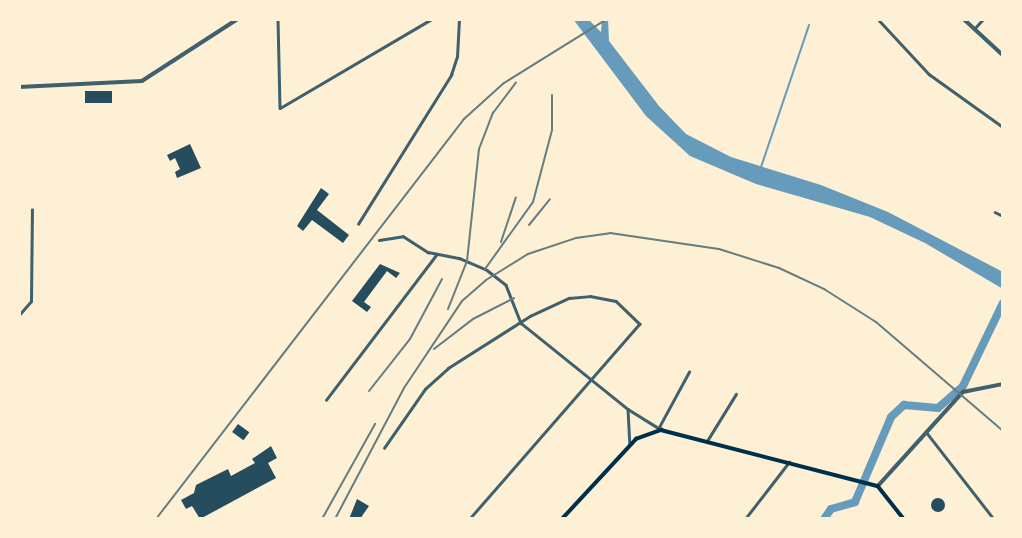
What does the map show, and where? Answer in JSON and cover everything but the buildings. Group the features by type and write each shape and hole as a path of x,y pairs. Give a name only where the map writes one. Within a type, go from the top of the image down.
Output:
{"main road":[{"path":"562,519 643,434 659,430 878,486 904,519"}],"street":[{"path":"19,88 142,81 239,19"},
{"path":"278,19 280,108 432,19"},
{"path":"358,224 451,75 457,57 459,19"},
{"path":"877,19 929,74 1003,127"},
{"path":"964,19 1003,55"},
{"path":"974,29 983,19"},
{"path":"19,315 31,301 32,210"},
{"path":"995,212 1003,216"},
{"path":"379,240 403,236 437,254 467,261 504,283 521,323 628,409 659,430 689,372"},
{"path":"326,400 437,254"},
{"path":"384,448 425,389 448,368 555,302 590,296 615,301 640,324 470,519"},
{"path":"878,486 963,392 981,385 1003,384"},
{"path":"707,441 736,394"},
{"path":"628,409 632,420 630,446"},
{"path":"926,433 994,519"},
{"path":"745,519 789,462"}],"water":[{"path":"573,19 588,19 601,32 602,19 608,19 609,41 659,106 686,134 731,157 821,185 888,212 1003,272 1003,289 925,243 870,217 756,184 690,156 646,116"}],"waterway":[{"path":"761,167 809,25"},
{"path":"824,519 831,509 855,502 891,417 904,405 938,408 963,386 1003,303"}],"railway":[{"path":"156,519 464,119 504,83 607,19"},
{"path":"448,309 467,261 479,149 493,113 516,83"},
{"path":"485,269 533,202 552,130 552,95"},
{"path":"501,242 516,197"},
{"path":"529,225 550,199"},
{"path":"335,519 404,388 462,301 486,280 528,254 576,238 610,233 719,249 779,268 824,289 876,322 1003,431"},
{"path":"369,391 410,339 442,279"},
{"path":"434,349 473,319 514,298"},
{"path":"322,519 375,424"}]}
